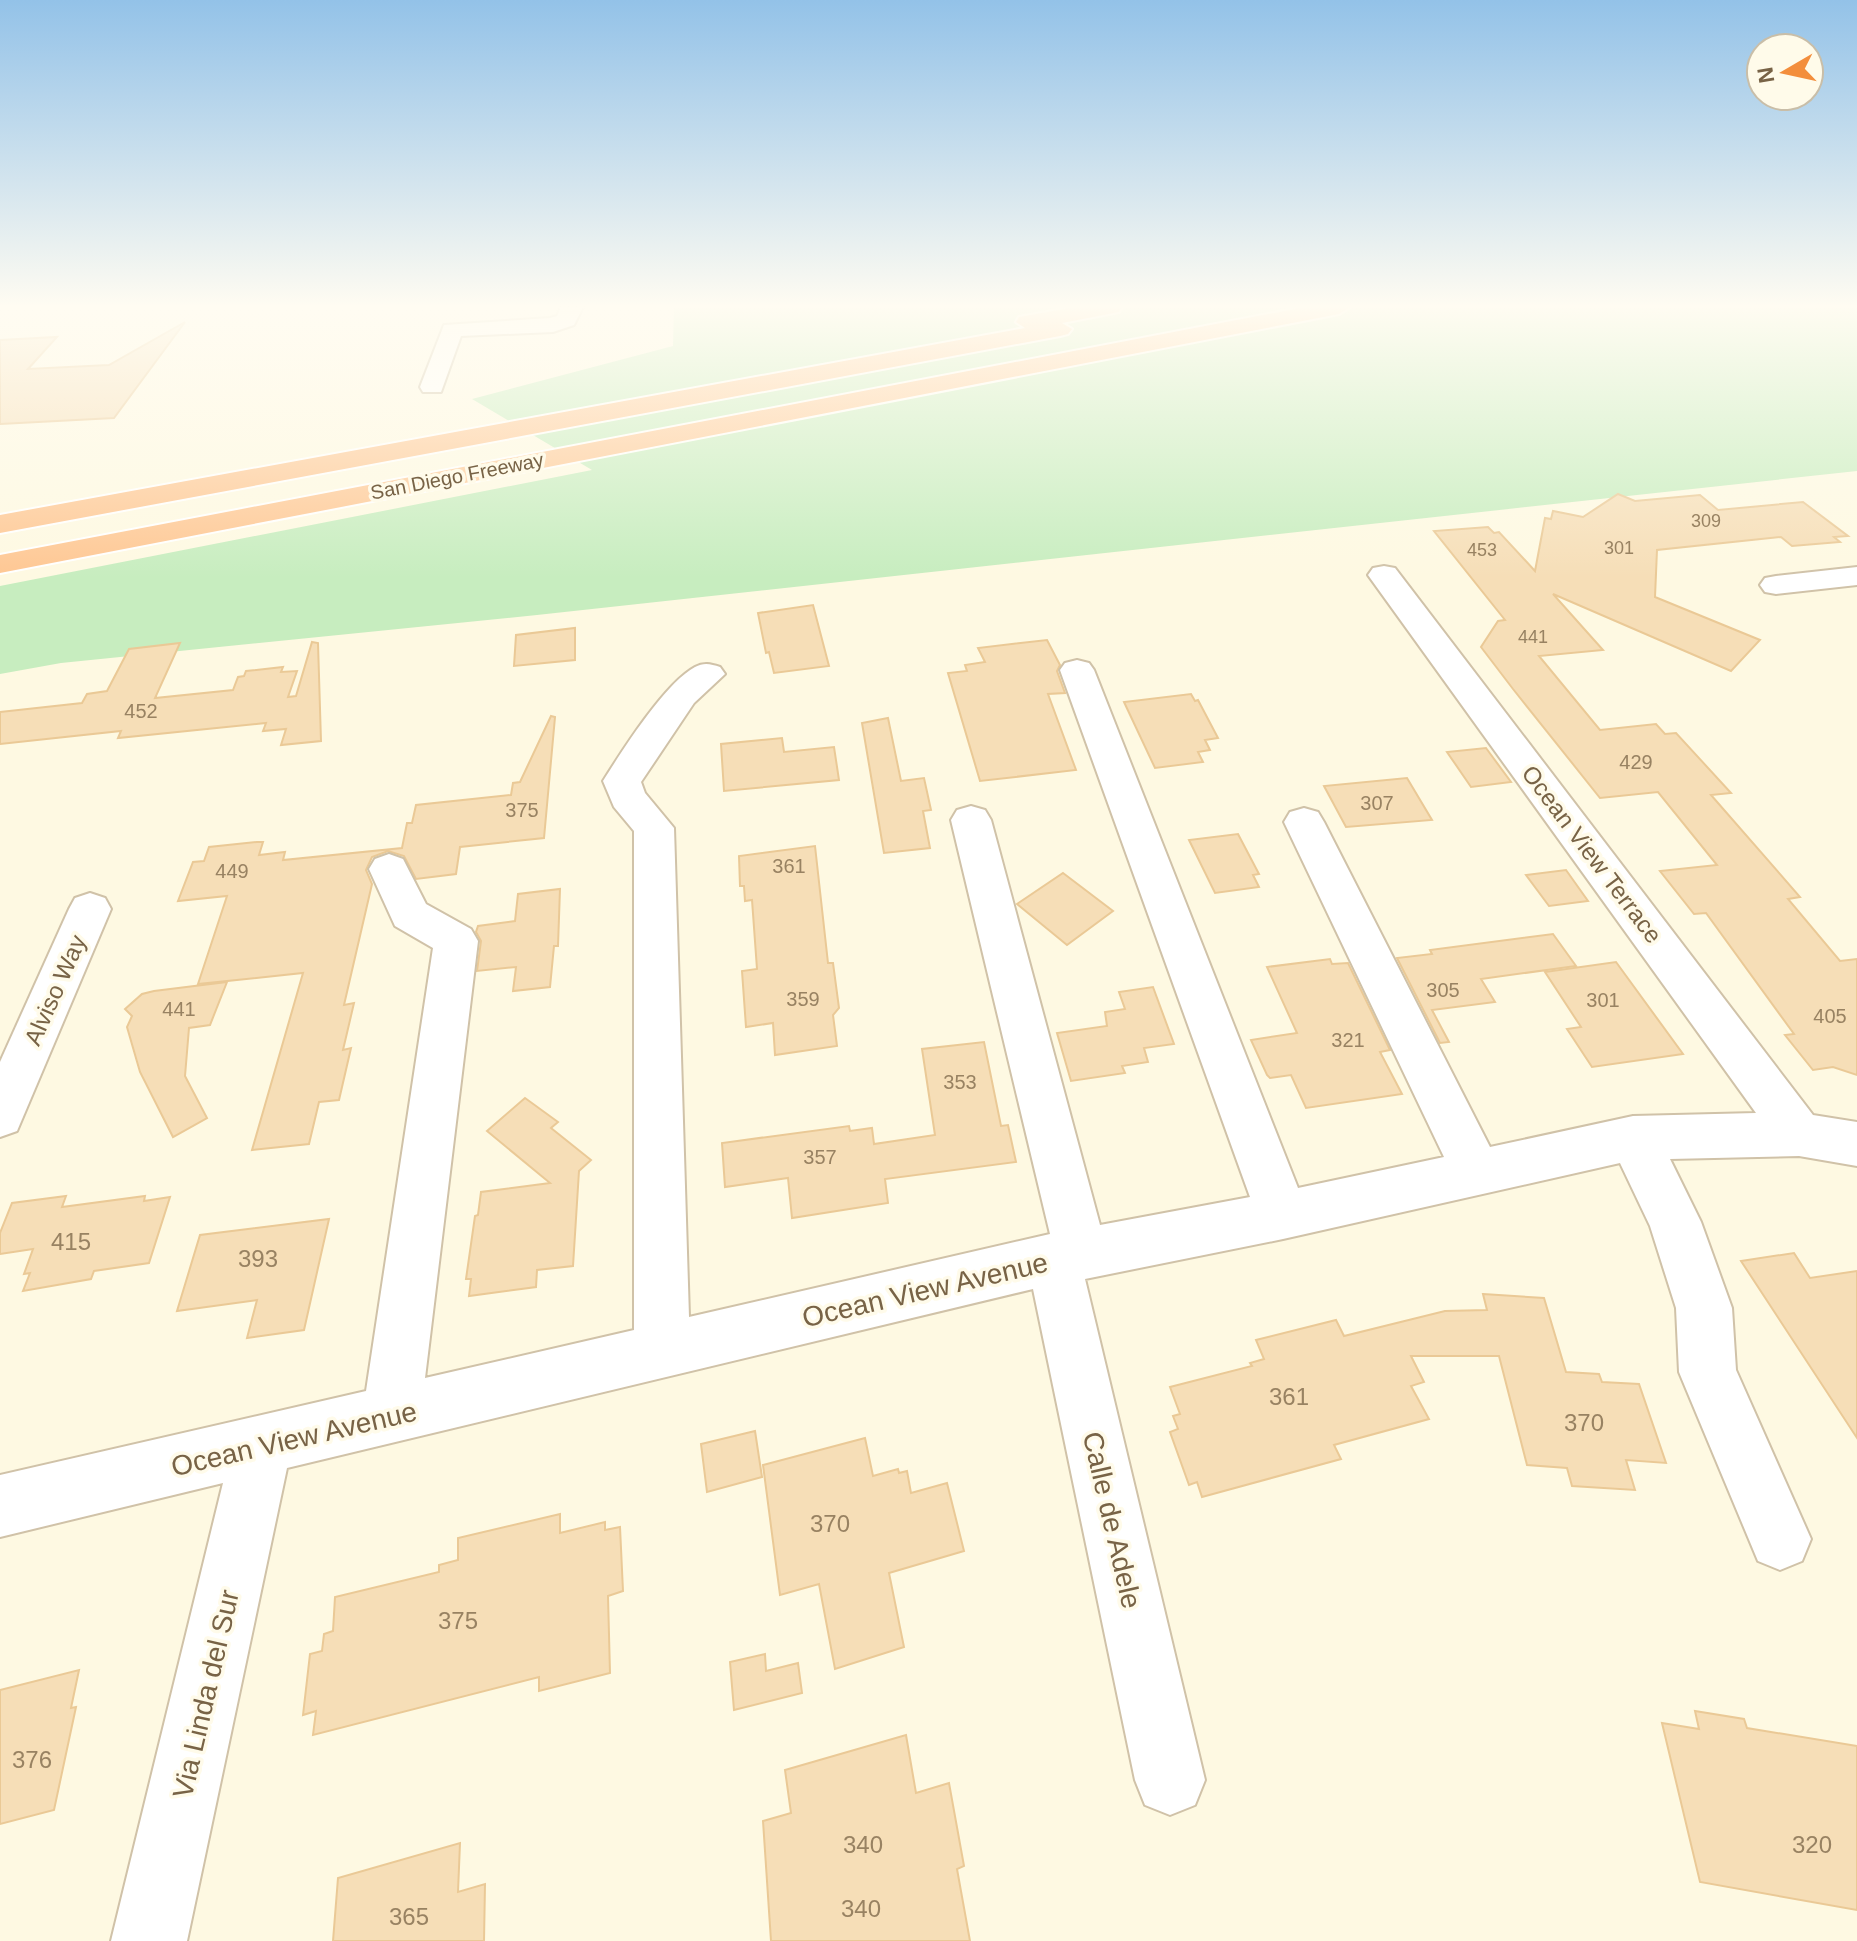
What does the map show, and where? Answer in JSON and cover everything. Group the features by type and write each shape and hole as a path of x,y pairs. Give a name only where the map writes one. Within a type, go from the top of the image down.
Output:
{"highway":[{"path":"0,506 605,398"},
{"path":"0,524 688,398"},
{"path":"0,549 802,398"},
{"name":"San Diego Freeway","path":"0,564 867,398"}],"street":[{"name":"Ocean View Terrace","path":"1384,575 1799,1134"},
{"path":"1776,585 1857,576"},
{"path":"1077,670 1283,1215"},
{"path":"662,1350 654,828 609,777 682,695 708,674"},
{"name":"Calle de Adele","path":"971,820 1068,1257 1170,1780"},
{"path":"1304,822 1477,1173"},
{"path":"389,869 410,915 456,941 391,1416"},
{"name":"Alviso Way","path":"0,1116 90,909"},
{"name":"Ocean View Avenue","path":"0,1506 1068,1257 1283,1215 1633,1138 1799,1134 1857,1144"},
{"path":"1633,1138 1675,1222 1704,1308 1708,1372 1780,1539"},
{"name":"Via Linda del Sur","path":"149,1941 262,1447"}],"green space":[{"path":"1857,398 1857,471 537,615 61,663 0,674 0,586 592,470 472,399"}],"building":[{"path":"0,398 129,398 114,418 0,424"},
{"path":"1618,494 1635,501 1700,495 1718,510 1803,502 1848,536 1834,537 1840,542 1792,546 1781,537 1657,550 1655,597 1760,640 1731,671 1553,594 1603,650 1539,656 1600,730 1656,724 1665,734 1676,733 1731,793 1711,795 1800,897 1788,899 1840,961 1857,959 1857,1075 1833,1067 1813,1070 1785,1035 1794,1034 1706,913 1694,914 1660,871 1717,865 1658,792 1600,798 1513,689 1481,647 1498,621 1505,620 1434,531 1488,527 1494,533 1499,532 1535,571 1545,518 1551,519 1553,511 1583,517"},
{"path":"813,605 829,666 774,673 769,652 766,653 758,613"},
{"path":"575,628 575,660 514,666 516,635"},
{"path":"1047,640 1060,665 1057,671 1065,693 1048,694 1076,770 980,781 948,673 967,671 965,665 985,662 978,648"},
{"path":"312,642 318,643 321,741 281,745 286,729 263,731 266,723 118,738 121,731 0,744 0,712 82,703 87,694 107,691 129,649 180,643 155,698 233,690 238,677 244,676 246,671 283,667 281,672 297,671 288,697 296,696"},
{"path":"1191,694 1195,701 1198,700 1218,738 1205,740 1210,750 1198,752 1203,762 1155,768 1124,702"},
{"path":"551,716 555,717 544,838 460,847 456,874 416,879 404,856 388,851 372,857 366,870 372,884 344,1005 354,1003 343,1050 351,1048 339,1100 319,1102 309,1144 252,1150 303,973 198,984 227,896 178,901 193,862 204,861 209,847 257,842 263,842 259,855 285,852 283,860 402,848 407,823 412,823 416,805 511,795 513,783 520,782"},
{"path":"888,718 901,781 924,778 931,810 923,811 930,848 884,853 862,723"},
{"path":"782,738 784,752 834,747 839,780 724,791 721,744"},
{"path":"1486,748 1511,782 1471,787 1447,752"},
{"path":"1407,778 1432,820 1346,827 1324,786"},
{"path":"1238,834 1259,874 1253,875 1259,887 1215,893 1189,840"},
{"path":"815,846 828,963 833,963 839,1008 833,1015 837,1046 775,1055 773,1023 746,1027 742,971 757,969 752,900 745,901 744,886 740,886 739,856"},
{"path":"1566,870 1588,901 1549,906 1526,875"},
{"path":"1063,873 1113,911 1067,945 1017,904"},
{"path":"560,889 558,946 554,946 550,987 513,991 516,967 477,971 481,941 476,932 478,926 515,921 518,894"},
{"path":"1553,934 1576,966 1481,979 1495,1002 1432,1010 1449,1042 1440,1043 1397,958 1432,954 1430,950"},
{"path":"1330,959 1332,964 1348,963 1390,1050 1380,1052 1402,1094 1306,1108 1291,1075 1270,1078 1267,1075 1251,1040 1297,1033 1267,967"},
{"path":"1616,962 1683,1054 1592,1067 1567,1029 1581,1027 1545,972"},
{"path":"227,982 210,1025 189,1028 185,1076 207,1118 173,1137 140,1072 127,1027 132,1016 125,1009 142,994"},
{"path":"1153,987 1174,1044 1144,1048 1148,1062 1122,1066 1125,1073 1071,1081 1057,1033 1107,1026 1105,1012 1125,1009 1119,992"},
{"path":"984,1042 1001,1126 1008,1125 1016,1162 885,1179 888,1203 792,1218 788,1178 725,1187 722,1143 849,1126 850,1131 872,1128 874,1144 935,1135 922,1049"},
{"path":"525,1098 558,1122 551,1128 591,1160 579,1171 573,1266 537,1270 536,1287 469,1296 471,1279 466,1279 481,1192 550,1183 487,1131"},
{"path":"66,1196 62,1207 145,1196 144,1201 170,1197 149,1263 94,1271 91,1279 23,1291 30,1273 24,1274 33,1249 0,1254 0,1233 12,1203"},
{"path":"329,1219 304,1330 247,1338 257,1300 177,1311 200,1235"},
{"path":"1794,1253 1810,1278 1857,1271 1857,1438 1741,1261"},
{"path":"1483,1294 1544,1298 1566,1372 1599,1374 1602,1382 1639,1384 1666,1463 1626,1460 1635,1490 1572,1486 1567,1468 1527,1465 1499,1356 1411,1356 1424,1382 1411,1386 1429,1419 1334,1445 1341,1459 1202,1497 1197,1482 1189,1485 1170,1432 1178,1429 1173,1416 1180,1414 1170,1387 1252,1366 1250,1363 1264,1359 1256,1340 1336,1320 1344,1336 1445,1311 1487,1310"},
{"path":"755,1431 762,1477 707,1492 701,1444"},
{"path":"865,1438 873,1476 898,1469 899,1473 907,1471 911,1493 947,1483 964,1551 889,1573 904,1647 835,1669 819,1584 780,1595 763,1465"},
{"path":"560,1514 560,1533 605,1522 605,1530 620,1527 623,1591 608,1596 610,1673 539,1691 539,1677 313,1735 316,1711 303,1715 310,1654 322,1651 324,1634 333,1631 335,1597 439,1572 439,1565 458,1560 458,1538"},
{"path":"765,1654 766,1671 798,1663 802,1693 734,1710 730,1662"},
{"path":"79,1670 71,1708 76,1707 54,1810 0,1824 0,1690"},
{"path":"1695,1711 1744,1719 1747,1728 1857,1746 1857,1910 1700,1882 1662,1723 1699,1729"},
{"path":"906,1735 916,1793 949,1783 964,1866 957,1869 970,1941 771,1941 763,1821 791,1813 785,1770"},
{"path":"460,1843 458,1892 485,1884 484,1941 333,1941 338,1878"}]}
